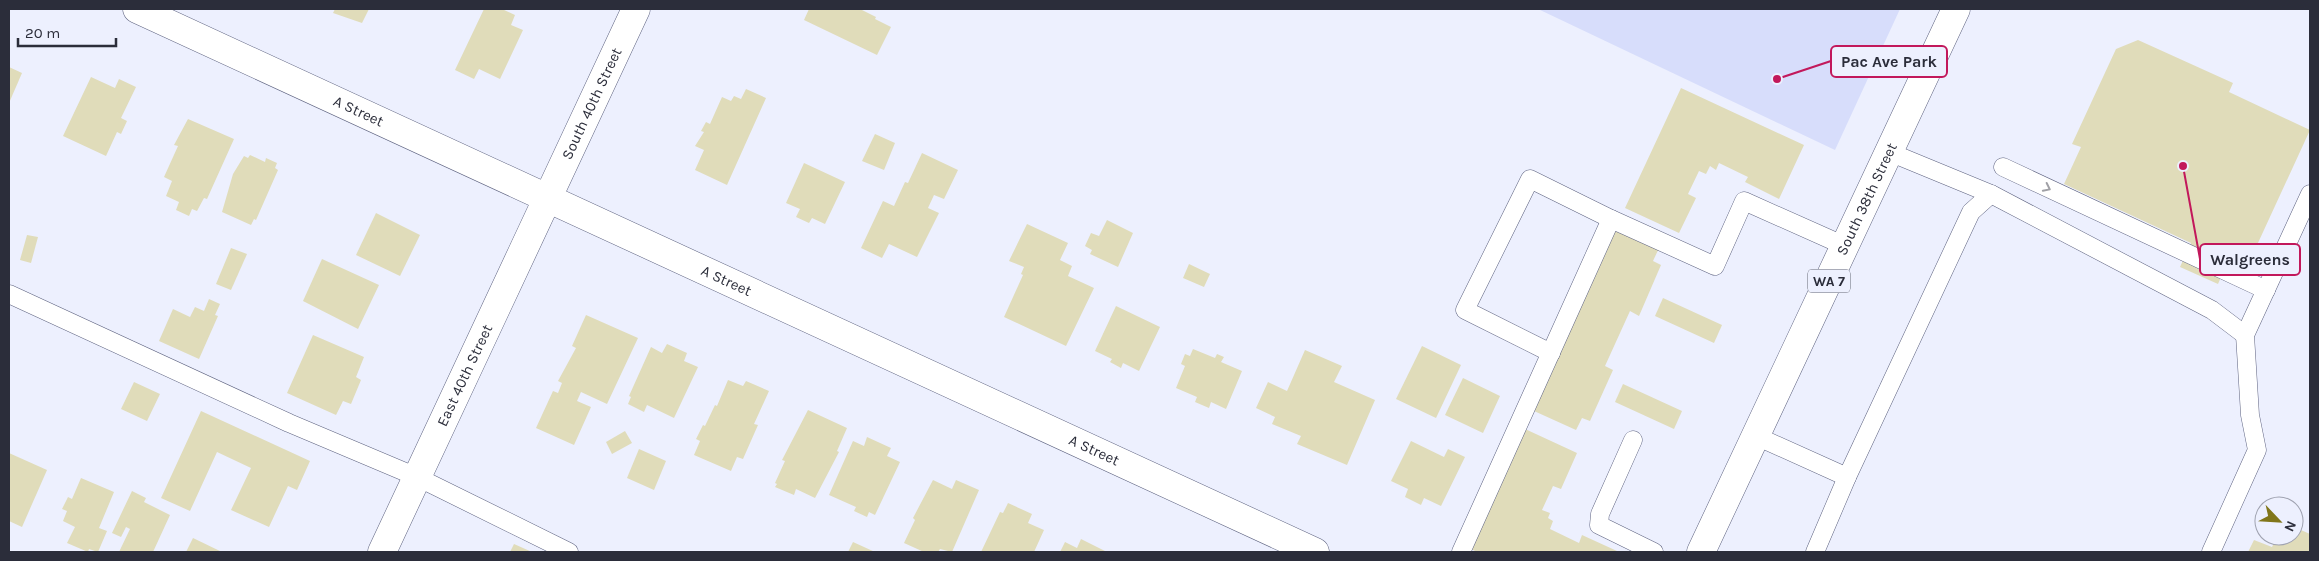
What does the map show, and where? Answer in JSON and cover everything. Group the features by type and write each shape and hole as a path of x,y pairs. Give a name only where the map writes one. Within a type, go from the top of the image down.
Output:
{"street":[{"name":"A Street","path":"137,9 1315,552"},
{"name":"South 40th Street","path":"548,199 636,9"},
{"name":"South 38th Street","path":"1701,552 1956,9"},
{"name":"East 40th Street","path":"382,552 548,199"}],"lane":[{"path":"1889,152 1991,194 2212,310 2245,335"},
{"path":"2003,167 2266,290"},
{"path":"1551,352 1465,310 1530,179 1611,219 1715,266 1744,201 1845,246"},
{"path":"1816,552 1847,477 1971,212 1991,194"},
{"path":"2210,552 2257,450 2250,415 2245,335 2310,194"},
{"path":"1461,552 1611,219"},
{"path":"9,294 289,423 417,477 570,552"},
{"path":"1756,436 1847,477"},
{"path":"1633,440 1600,514 1599,525 1654,552"}],"shaded area":[{"path":"1538,9 1900,9 1835,150"}],"building":[{"path":"335,9 369,9 362,23 333,13"},
{"path":"484,9 502,9 515,15 511,25 523,30 500,79 479,69 474,79 455,70"},
{"path":"809,9 860,9 891,27 877,55 804,20"},
{"path":"2138,40 2233,83 2229,92 2310,130 2246,269 2228,261 2218,284 2180,267 2191,243 2064,184 2081,147 2072,144 2116,49"},
{"path":"9,67 22,73 9,103"},
{"path":"91,77 115,88 119,79 136,87 121,118 127,121 121,134 117,132 106,156 63,136"},
{"path":"1681,88 1804,145 1779,199 1745,182 1748,177 1719,163 1716,170 1710,166 1706,174 1699,171 1688,194 1696,198 1679,233 1625,208"},
{"path":"746,89 766,98 727,185 695,170 704,150 695,146 704,132 701,131 706,122 710,124 722,97 731,101 734,96 741,99"},
{"path":"188,119 234,139 207,199 204,198 197,211 192,209 189,216 176,210 179,202 166,196 172,181 164,177 178,146 174,145"},
{"path":"875,134 895,143 884,170 862,161"},
{"path":"922,153 958,170 944,199 934,195 928,208 939,213 917,257 889,244 882,258 861,248 883,201 894,206 905,182 908,183"},
{"path":"250,155 265,162 266,158 277,163 275,168 278,170 256,220 254,219 251,225 222,212 233,174 244,156 248,158"},
{"path":"804,163 845,182 825,224 812,218 809,223 796,217 800,209 786,203"},
{"path":"376,213 420,235 400,276 356,255"},
{"path":"1107,220 1133,233 1118,267 1090,254 1092,250 1085,246 1091,233 1099,236"},
{"path":"1027,224 1068,243 1060,260 1072,266 1068,276 1094,288 1066,346 1004,317 1023,275 1021,274 1024,267 1009,261"},
{"path":"1617,227 1660,246 1653,261 1661,265 1639,316 1630,311 1605,366 1613,370 1590,421 1582,418 1576,430 1534,411"},
{"path":"27,235 38,237 31,263 20,260"},
{"path":"231,248 247,254 231,290 216,284"},
{"path":"322,259 379,285 358,329 303,301"},
{"path":"1189,264 1210,274 1204,287 1183,278"},
{"path":"1663,298 1722,325 1714,343 1655,316"},
{"path":"209,299 220,304 215,315 218,316 199,359 159,341 173,309 190,317 195,307 204,311"},
{"path":"1116,306 1160,327 1139,371 1123,363 1121,368 1110,362 1112,359 1095,351"},
{"path":"586,315 638,338 607,404 581,392 577,401 591,407 574,445 536,428 553,391 558,393 562,383 558,381 576,348 572,346"},
{"path":"313,335 364,357 356,377 361,380 351,404 343,401 336,415 287,393"},
{"path":"667,344 687,353 684,361 698,367 674,418 647,405 644,412 628,404 631,397 629,396 651,347 662,353"},
{"path":"1422,346 1461,365 1436,418 1396,399"},
{"path":"1193,349 1215,358 1217,354 1224,357 1221,362 1242,371 1226,409 1211,402 1209,408 1195,402 1197,397 1176,388 1185,366 1181,364 1185,354 1190,356"},
{"path":"1305,350 1342,366 1334,382 1375,400 1347,465 1297,444 1301,436 1272,424 1275,417 1256,408 1268,382 1287,391"},
{"path":"1463,378 1500,396 1483,433 1445,415"},
{"path":"728,380 743,386 746,381 769,391 754,424 758,425 743,459 737,457 731,471 694,455 700,441 696,439 703,425 705,426 715,405 717,406"},
{"path":"134,382 160,394 147,421 121,409"},
{"path":"1623,384 1682,411 1674,429 1615,402"},
{"path":"808,410 847,428 837,451 839,452 815,498 796,489 794,495 775,487 785,461 782,460"},
{"path":"201,411 310,461 297,490 288,486 269,527 231,510 251,468 217,452 190,511 161,498"},
{"path":"1523,428 1577,453 1561,489 1553,486 1542,510 1550,513 1548,518 1553,521 1550,529 1579,543 1582,535 1617,552 1477,552 1469,548"},
{"path":"625,431 632,443 612,454 606,442"},
{"path":"867,437 891,448 887,456 900,462 875,515 869,512 867,517 854,511 856,507 829,495 853,441 864,446"},
{"path":"1411,441 1444,457 1448,449 1465,457 1441,506 1424,498 1421,505 1405,497 1408,489 1391,481"},
{"path":"639,449 666,461 654,490 627,478"},
{"path":"9,453 47,470 22,527 9,521"},
{"path":"81,478 114,492 99,528 107,531 98,552 89,549 88,552 67,543 75,527 63,521 67,511 62,509 68,497 72,499"},
{"path":"933,480 952,489 956,480 979,490 952,552 940,549 938,552 924,552 904,543 915,520 913,518"},
{"path":"132,491 146,498 144,502 170,515 153,552 119,552 130,529 126,527 121,537 112,533"},
{"path":"1008,503 1032,514 1028,523 1044,530 1034,552 981,552 1000,512 1003,513"},
{"path":"2304,531 2310,534 2310,552 2248,552 2254,540 2254,546 2304,546"},
{"path":"193,538 222,552 186,552"},
{"path":"1081,539 1107,552 1060,552 1065,542 1077,548"},
{"path":"853,542 875,552 848,552"},
{"path":"514,544 532,552 510,552"}],"place":[{"name":"Pac Ave Park","path":"1777,79"},
{"name":"Walgreens","path":"2183,166"}]}
